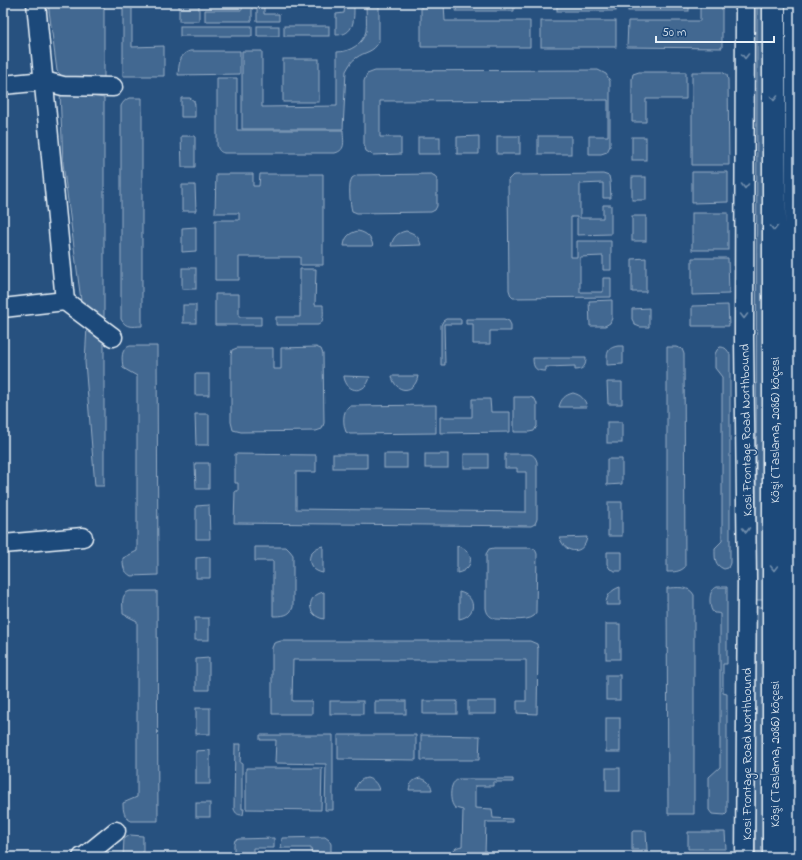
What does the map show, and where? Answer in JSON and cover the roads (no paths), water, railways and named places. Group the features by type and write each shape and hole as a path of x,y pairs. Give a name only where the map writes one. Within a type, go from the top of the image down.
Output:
{"main road":[{"name":"Köşi (Taslama, 2086) köçesi","path":"774,3 774,857"},
{"name":"Köşi (Taslama, 2086) köçesi","path":"794,857 797,3"}],"street":[{"path":"36,3 65,301"},
{"name":"Kosi Frontage Road Northbound","path":"745,3 744,338 747,580 745,857"},
{"path":"3,85 44,81 63,86 113,87"},
{"path":"3,308 65,301 113,337"},
{"path":"3,544 83,537"},
{"path":"82,857 116,830"}]}
